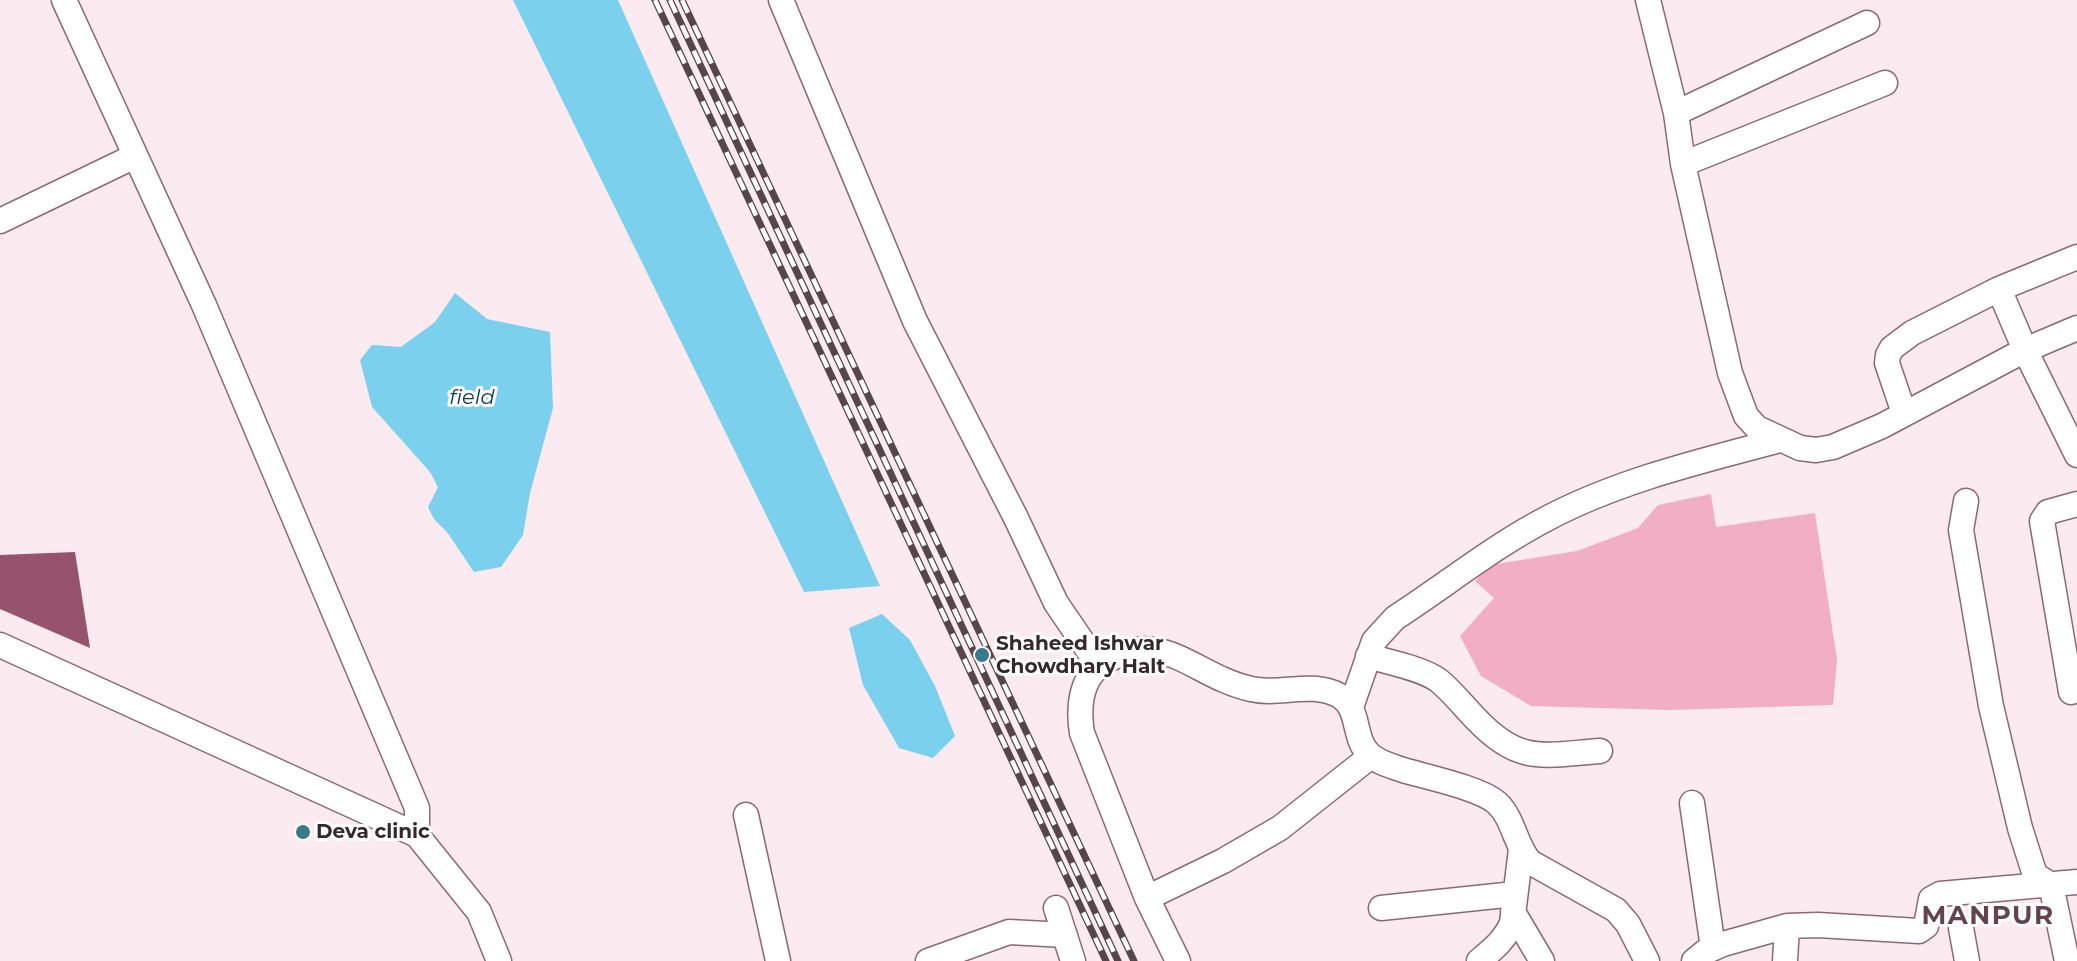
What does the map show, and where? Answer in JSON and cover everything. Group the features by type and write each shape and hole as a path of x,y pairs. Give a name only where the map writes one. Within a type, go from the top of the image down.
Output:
{"street":[{"path":"64,0 204,305 417,808 417,835"},
{"path":"782,0 879,239 915,321 1016,518 1056,603 1099,666"},
{"path":"1648,0 1676,113 1683,164 1730,373 1738,400 1746,416 1757,428 1800,448 1816,450 1833,447 1882,426 2025,350 2077,328"},
{"path":"1676,113 1867,23"},
{"path":"1683,164 1885,83"},
{"path":"0,221 135,156"},
{"path":"1904,413 1887,363 1892,348 1912,333 1999,289 2077,257"},
{"path":"1999,289 2025,350 2077,455"},
{"path":"1351,707 1374,641 1395,618 1512,539 1548,518 1640,479 1780,440"},
{"path":"1966,501 1961,530 1991,706 2020,828 2035,875 2051,885 2067,961"},
{"path":"2071,692 2042,521 2048,512 2077,504"},
{"path":"0,645 417,835 479,912 499,961"},
{"path":"1178,961 1147,898 1082,733 1080,719 1083,691 1088,678 1099,666 1114,656 1133,649 1146,648 1162,651 1245,688 1262,691 1305,688 1324,690 1342,698 1351,707 1360,742 1371,756 1379,762 1470,790 1492,800 1504,812 1526,858 1535,866 1616,910 1628,924 1647,961"},
{"path":"1368,656 1434,678 1486,730 1514,750 1528,754 1600,751"},
{"path":"1147,898 1223,861 1280,828 1371,756"},
{"path":"1692,803 1703,954 1787,926 1818,925 1919,931 1926,926 1931,899 1936,895 2077,882"},
{"path":"746,815 778,961"},
{"path":"1479,961 1503,939 1512,923 1521,849"},
{"path":"1381,908 1514,903"},
{"path":"1514,903 1542,961"},
{"path":"1056,908 1072,961"},
{"path":"1785,961 1787,926"},
{"path":"1961,928 1966,961"},
{"path":"928,961 1009,932 1065,935"}],"shaded area":[{"path":"1711,494 1716,527 1815,513 1837,660 1833,705 1670,710 1531,706 1481,676 1460,636 1494,598 1475,581 1490,565 1577,551 1638,528 1658,505"}],"water":[{"path":"513,0 618,0 880,586 804,592"},
{"name":"field","path":"455,293 487,319 550,332 553,408 530,493 523,535 501,567 474,572 447,532 434,519 428,507 438,487 430,472 372,407 360,360 372,345 401,347 435,322"},
{"path":"882,614 910,640 935,686 955,736 933,758 899,748 863,685 849,628"}],"building":[{"path":"75,552 90,648 0,609 0,555"}],"railway":[{"path":"655,0 1106,961"},
{"path":"670,0 1118,961"},
{"path":"682,0 1134,961"}],"place":[{"name":"Shaheed Ishwar Chowdhary Halt","path":"982,655"},
{"name":"Deva clinic","path":"303,832"}],"district":[{"name":"MANPUR","path":"1988,916"}]}
